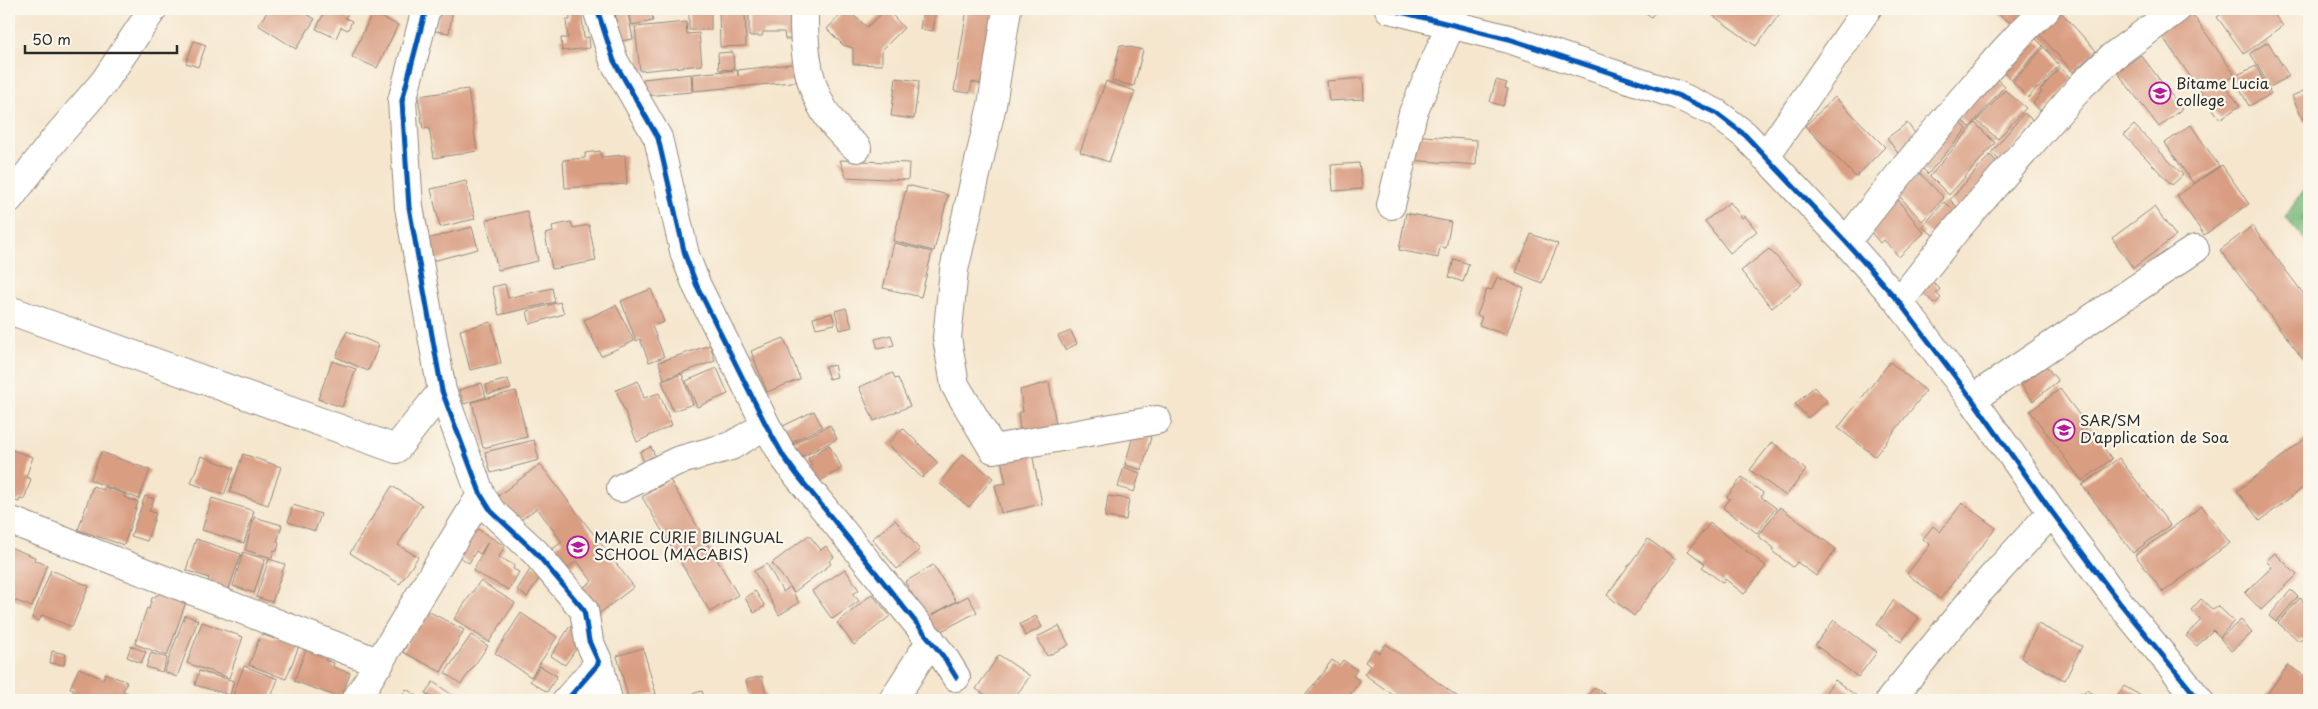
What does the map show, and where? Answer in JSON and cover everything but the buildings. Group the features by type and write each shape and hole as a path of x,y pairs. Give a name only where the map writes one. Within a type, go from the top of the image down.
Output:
{"street":[{"path":"9,200 54,140 104,82 153,9"},
{"path":"426,9 402,101 409,207 442,391 481,496 490,511 534,552 584,610 588,640 599,663 608,700"},
{"path":"597,9 614,61 658,138 685,254 697,286 766,425 784,458 931,640 956,677"},
{"path":"804,9 806,56 817,101 841,135 857,148"},
{"path":"1007,9 992,105 954,270 947,338 955,385 994,450 1157,420"},
{"path":"1389,9 1452,17 1509,39 1677,95 1716,113 1745,135 1846,242 1899,302 1972,399 2119,602 2199,700"},
{"path":"1765,157 1867,9"},
{"path":"1846,242 1955,107 2022,30 2046,9"},
{"path":"1899,302 1955,231 2082,85 2113,56 2178,9"},
{"path":"1391,205 1413,113 1452,17"},
{"path":"1972,399 2195,249"},
{"path":"9,310 396,449 442,391"},
{"path":"621,488 677,461 731,446 766,425"},
{"path":"356,700 481,496"},
{"path":"1890,700 1976,596 2052,512"},
{"path":"9,520 380,663"},
{"path":"893,700 931,640"},
{"path":"567,700 599,663"}],"green space":[{"path":"2309,182 2309,245 2285,217"}],"cycle path":[{"path":"426,9 402,101 409,207 442,391 481,495 491,511 535,552 584,610 589,641 599,663 567,700"},
{"path":"597,9 614,61 658,138 685,255 697,286 766,425 784,457 798,476 943,656 956,677"},
{"path":"1389,9 1509,39 1677,95 1716,113 1745,135 1846,242 1899,302 1972,399 2119,602 2199,700"}],"place":[{"name":"Bitame Lucia college","path":"2160,93"},
{"name":"SAR/SM D'application de Soa","path":"2064,430"},
{"name":"MARIE CURIE BILINGUAL SCHOOL (MACABIS)","path":"578,547"}]}
